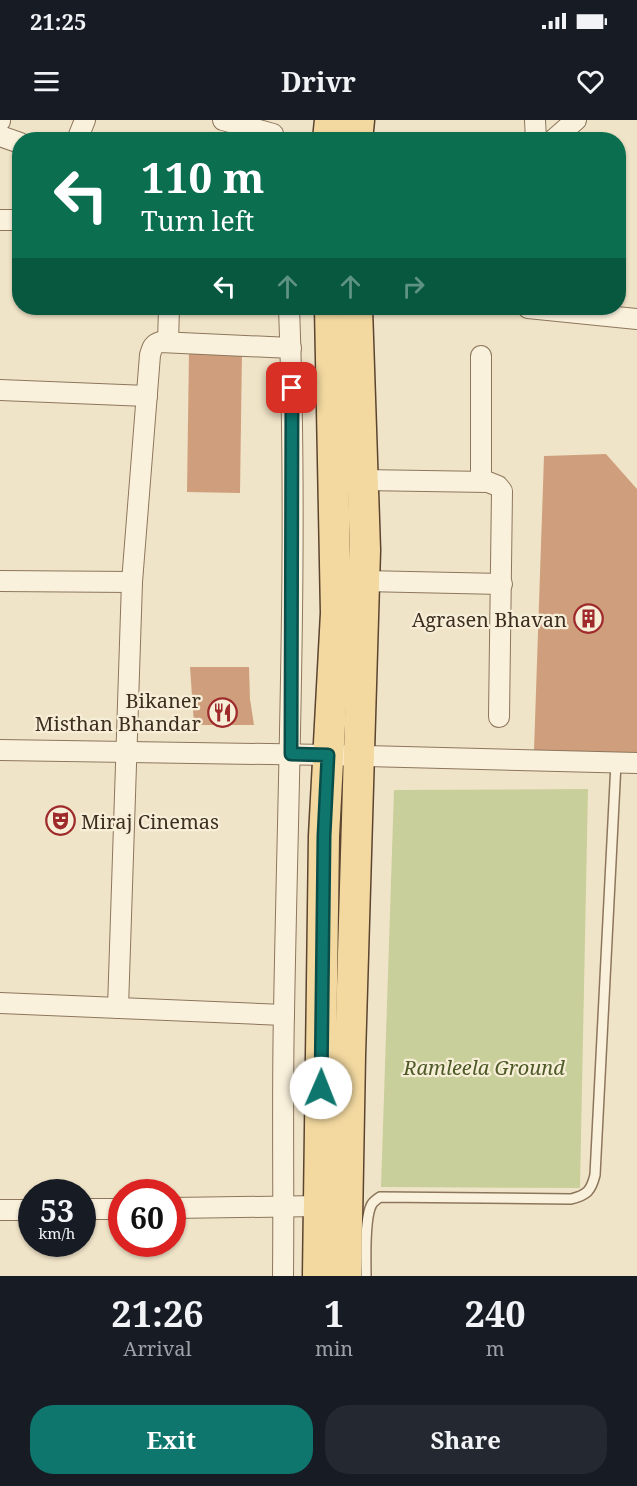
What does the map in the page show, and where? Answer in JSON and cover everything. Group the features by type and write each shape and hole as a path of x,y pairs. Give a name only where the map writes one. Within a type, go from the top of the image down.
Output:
{"main road":[{"path":"318,1276 324,847 336,613 330,315"},
{"path":"346,1276 365,550 357,315"}],"street":[{"path":"223,120 273,131"},
{"path":"562,132 576,120"},
{"path":"168,342 169,315"},
{"path":"284,1276 284,1015 291,754 289,315"},
{"path":"604,315 637,319"},
{"path":"118,1008 132,582 152,348 155,343 168,342 291,348"},
{"path":"481,481 482,356"},
{"path":"0,390 147,396"},
{"path":"362,480 481,481 498,486 502,491 499,717"},
{"path":"0,581 132,582"},
{"path":"364,581 502,584"},
{"path":"0,750 359,755 637,763"},
{"path":"0,1003 284,1015"},
{"path":"186,1208 319,1206"},
{"path":"0,1210 18,1210"}],"lane":[{"path":"366,1276 368,1219 372,1204 380,1197 571,1200 583,1196 592,1187 595,1175 616,763"}],"green space":[{"name":"Ramleela Ground","path":"588,789 580,1188 381,1187 394,790"}],"building":[{"path":"189,351 242,352 240,493 187,492"},
{"name":"Agrasen Bhavan","path":"606,454 637,489 637,753 534,750 544,456"},
{"path":"190,667 249,667 254,725 194,725"}],"place":[{"name":"Agrasen Bhavan","path":"588,619"},
{"name":"Bikaner Misthan Bhandar","path":"222,712"},
{"name":"Miraj Cinemas","path":"60,821"}],"route":[{"path":"292,388 291,754 328,755 324,836 321,1088"}]}
